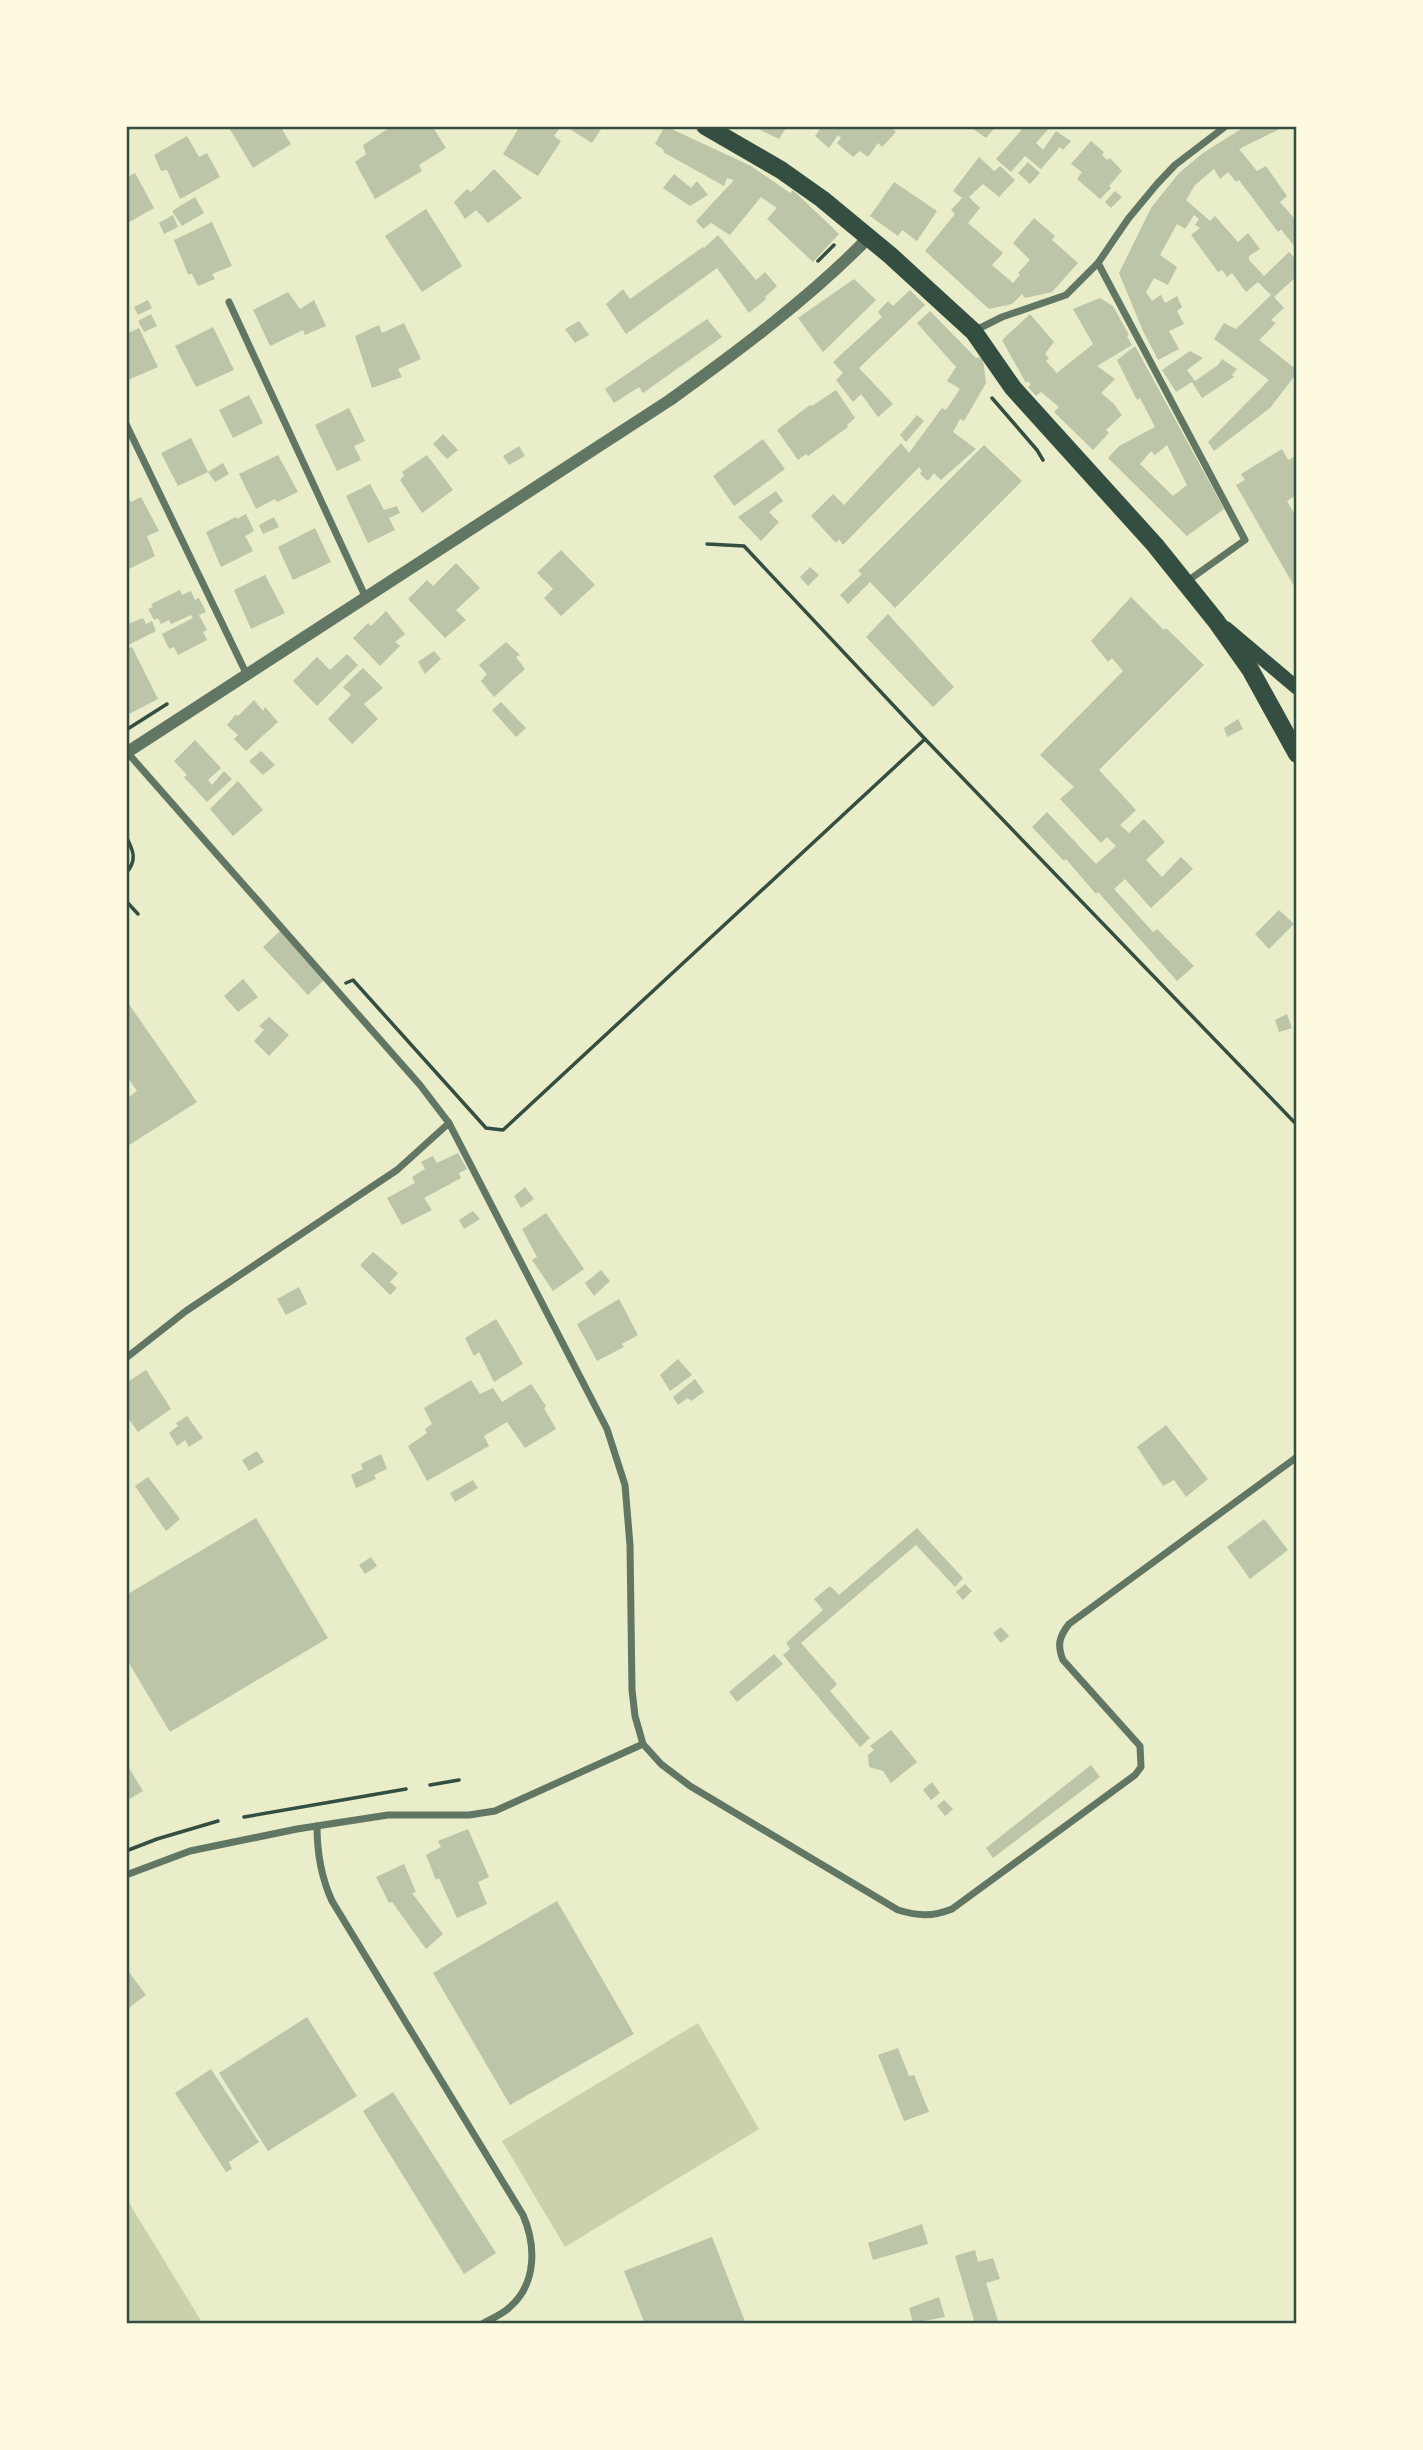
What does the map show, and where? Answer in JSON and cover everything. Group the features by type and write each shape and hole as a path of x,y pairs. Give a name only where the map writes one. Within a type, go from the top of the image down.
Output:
{"main road":[{"path":"705,126 781,170 822,199 869,237 974,332 1018,394 1095,477 1186,582 1216,621 1250,669 1297,754"},
{"path":"1216,621 1256,651 1297,688"}],"street":[{"path":"974,332 1002,317 1066,295 1098,263 1157,184 1175,165 1226,126"},
{"path":"869,237 826,278 689,387 126,752 420,1085 449,1123 607,1429 625,1485 630,1545 632,1690 635,1716 643,1744 661,1764 690,1786 898,1910 916,1915 936,1915 951,1909 1135,1775 1141,1767 1140,1746 1063,1660 1058,1648 1061,1634 1069,1625 1297,1457"},
{"path":"1098,263 1245,540 1186,582"},
{"path":"229,302 366,598"},
{"path":"126,424 247,676"},
{"path":"126,1357 186,1311 397,1170 449,1123"},
{"path":"126,1875 202,1848 317,1826 388,1815 469,1815 495,1811 643,1744"},
{"path":"317,1826 320,1866 332,1901 530,2230 532,2261 529,2278 510,2307 482,2324"}],"path":[{"path":"816,262 834,245"},
{"path":"992,398 1043,460"},
{"path":"707,544 744,546 1297,1125"},
{"path":"335,988 353,980 486,1128 503,1130 925,738"},
{"path":"126,836 134,857 126,873"},
{"path":"126,901 138,914"},
{"path":"430,1785 459,1780"},
{"path":"244,1817 406,1789"},
{"path":"377,1794 379,1803"},
{"path":"126,1851 218,1821"}],"green space":[{"path":"698,2023 759,2129 565,2247 502,2141"},
{"path":"126,2198 203,2324 126,2324"}],"building":[{"path":"228,126 280,126 291,144 253,168"},
{"path":"392,126 432,126 446,148 419,165 422,171 375,199 355,162 366,154 363,145"},
{"path":"520,126 527,129 529,126 561,126 554,136 561,141 538,176 503,154"},
{"path":"565,126 603,126 592,143"},
{"path":"665,126 751,166 790,193 793,190 839,234 813,262 767,219 777,208 761,197 730,235 711,223 703,229 696,221 734,180 727,178 724,186 663,152 664,150 655,144"},
{"path":"752,126 787,126 779,139"},
{"path":"822,126 889,126 896,132 882,147 878,143 868,157 860,151 853,157 837,143 841,138 838,135 829,148 815,136"},
{"path":"969,126 996,126 986,138"},
{"path":"1025,126 1051,126 1036,143 1043,150 1056,131 1071,141 1063,150 1060,147 1041,169 1025,156 1011,172 996,159"},
{"path":"1246,126 1286,126 1239,149 1257,171 1266,166 1287,196 1280,202 1294,218 1297,216 1297,250 1281,229 1278,232 1239,180 1236,182 1228,172 1220,179 1214,169 1195,185 1186,200 1210,221 1215,216 1238,242 1248,233 1260,249 1249,256 1249,260 1264,276 1289,252 1297,261 1297,276 1274,297 1284,308 1271,320 1276,323 1259,340 1297,370 1297,373 1270,408 1214,451 1208,442 1269,380 1214,339 1224,323 1236,329 1271,295 1258,282 1246,292 1232,273 1227,277 1222,270 1218,272 1191,235 1200,228 1195,225 1199,219 1194,215 1185,229 1177,224 1160,255 1177,267 1168,285 1154,278 1146,292 1152,301 1161,295 1165,303 1177,296 1182,307 1177,311 1184,324 1169,331 1179,349 1158,360 1119,273 1151,208 1179,173 1203,153"},
{"path":"187,136 199,157 207,153 220,177 180,199 167,170 161,171 154,155"},
{"path":"1091,141 1104,152 1102,155 1107,160 1110,158 1122,171 1100,199 1077,179 1082,172 1071,164"},
{"path":"979,157 994,171 1000,166 1015,180 999,197 983,184 969,197 980,208 968,223 1003,253 992,265 1013,283 1030,260 1013,243 1034,218 1055,236 1052,240 1078,263 1052,292 1025,298 1022,294 1012,304 989,309 925,251 955,214 951,210 962,198 953,191"},
{"path":"1028,162 1040,173 1030,184 1018,173"},
{"path":"494,169 522,198 488,223 476,210 465,219 454,202 467,189 471,192"},
{"path":"135,173 154,208 126,224 126,178"},
{"path":"674,174 691,188 697,181 708,195 690,206 663,188"},
{"path":"894,182 937,211 917,241 902,230 898,236 870,216"},
{"path":"1115,191 1122,197 1111,208 1105,202"},
{"path":"195,197 204,213 182,226 172,211"},
{"path":"426,209 462,266 422,292 385,236"},
{"path":"173,215 178,227 164,234 159,223"},
{"path":"212,222 232,266 212,274 215,279 198,286 192,274 188,274 174,240"},
{"path":"718,235 756,280 765,272 777,286 766,299 749,313 717,268 626,334 606,304 623,289 630,299 704,248"},
{"path":"854,279 876,300 823,352 798,318"},
{"path":"910,290 925,305 859,368 893,404 878,417 861,394 853,402 836,380 843,373 833,362 882,317 878,312 888,301 893,306"},
{"path":"288,292 300,309 314,300 326,326 305,335 303,330 270,346 253,310"},
{"path":"1100,298 1113,306 1132,345 1097,366 1115,379 1101,393 1122,415 1106,430 1109,433 1093,450 1054,412 1059,407 1041,392 1036,396 1028,387 1031,384 1027,381 1026,383 1002,340 1030,314 1054,342 1045,354 1049,358 1046,361 1057,373 1093,344 1073,309"},
{"path":"148,300 152,308 138,315 134,307"},
{"path":"930,311 976,358 983,360 986,383 964,421 960,419 953,432 976,449 941,480 934,473 928,481 920,474 922,471 919,467 843,545 839,539 836,543 811,516 833,494 844,505 901,443 909,453 942,408 946,410 960,389 947,381 956,367 917,323"},
{"path":"151,314 157,326 144,332 138,321"},
{"path":"707,319 722,337 643,393 639,387 614,403 605,389"},
{"path":"579,321 589,335 575,343 565,329"},
{"path":"404,323 421,359 398,369 402,377 372,388 355,336 379,325 382,333"},
{"path":"213,327 234,370 196,387 175,346"},
{"path":"139,328 158,367 126,381 126,334"},
{"path":"1135,346 1224,509 1187,536 1108,458 1119,446 1155,427 1140,398 1137,400 1117,360","holes":["1167,445 1187,485 1173,496 1140,464 1151,451 1155,455"]},
{"path":"1190,351 1203,358 1187,370 1195,381 1218,365 1222,359 1237,369 1232,375 1234,377 1202,398 1192,382 1176,392 1162,370"},
{"path":"836,390 855,418 848,427 808,456 806,454 798,460 777,430 810,405"},
{"path":"249,395 263,423 233,438 219,410"},
{"path":"349,408 365,441 354,446 361,460 337,471 315,425"},
{"path":"917,415 924,421 906,442 900,435"},
{"path":"443,434 458,450 447,459 433,444"},
{"path":"191,438 208,472 178,486 161,453"},
{"path":"763,439 785,469 734,506 713,476"},
{"path":"984,445 1022,481 895,608 870,582 848,604 840,595 862,574 858,571"},
{"path":"519,446 525,456 509,465 503,456"},
{"path":"1282,449 1288,460 1297,455 1297,495 1287,501 1297,518 1297,584 1294,586 1236,485 1245,480 1241,474"},
{"path":"278,455 298,492 277,502 275,499 256,509 239,474"},
{"path":"427,455 453,490 422,513 400,480 404,476 402,472"},
{"path":"223,463 229,474 215,482 208,472"},
{"path":"370,484 384,510 397,506 400,513 389,518 395,530 368,543 346,496"},
{"path":"776,491 783,501 769,512 779,522 761,541 738,517"},
{"path":"126,492 131,502 141,497 159,531 147,536 155,556 127,570"},
{"path":"246,514 254,531 245,536 253,551 221,567 206,532"},
{"path":"274,517 279,527 263,534 259,525"},
{"path":"315,528 331,562 293,580 278,547"},
{"path":"561,550 595,585 561,616 544,598 553,589 537,573"},
{"path":"456,563 480,588 456,610 466,620 445,638 408,599 427,580 433,586"},
{"path":"810,567 819,575 808,586 800,577"},
{"path":"265,575 285,613 251,629 234,590"},
{"path":"180,590 182,595 191,591 195,600 199,598 206,612 199,615 207,630 203,632 207,640 178,655 174,647 169,649 162,634 193,618 191,615 171,624 169,620 161,624 158,618 154,620 148,609 153,607 151,604"},
{"path":"1131,597 1204,665 1099,770 1136,810 1120,825 1129,833 1144,819 1165,842 1146,860 1162,877 1181,857 1193,869 1151,908 1125,879 1114,889 1153,932 1157,929 1194,966 1177,981 1098,892 1096,894 1066,859 1064,861 1032,827 1047,812 1096,864 1116,846 1107,837 1101,843 1060,799 1074,787 1040,755 1123,671 1112,658 1108,662 1091,641"},
{"path":"386,611 405,634 395,642 400,646 380,666 353,638 368,623 371,626"},
{"path":"888,614 954,687 933,707 866,637"},
{"path":"143,618 146,624 152,621 156,631 126,646 126,625"},
{"path":"506,642 520,655 516,657 525,669 494,697 481,681 487,674 479,665"},
{"path":"132,647 158,699 129,714 126,707 126,649"},
{"path":"434,651 441,659 425,674 418,662"},
{"path":"347,654 358,665 317,706 293,681 317,657 330,670"},
{"path":"363,668 383,688 364,704 378,719 352,744 328,719 351,695 343,687"},
{"path":"254,700 263,711 265,707 278,722 246,751 234,739 238,735 227,725"},
{"path":"501,702 526,728 516,737 492,710"},
{"path":"1238,719 1243,729 1227,737 1224,728"},
{"path":"195,740 221,768 208,780 212,785 224,771 232,779 207,802 184,777 187,775 174,761"},
{"path":"261,751 275,765 263,775 249,761"},
{"path":"238,781 263,810 233,836 210,809"},
{"path":"1279,910 1294,924 1269,949 1255,934"},
{"path":"280,931 324,980 308,995 263,947"},
{"path":"243,979 258,997 238,1012 224,996"},
{"path":"126,1000 197,1102 126,1147 126,1099 137,1091 126,1075"},
{"path":"1287,1014 1292,1028 1279,1032 1275,1020"},
{"path":"269,1017 289,1035 269,1056 254,1041 264,1030 259,1026"},
{"path":"458,1153 467,1169 459,1173 461,1178 424,1198 432,1210 402,1225 387,1198 415,1183 412,1177 425,1169 421,1162 433,1156 437,1163"},
{"path":"525,1187 534,1199 521,1208 514,1196"},
{"path":"473,1211 480,1219 464,1229 459,1220"},
{"path":"546,1213 584,1269 553,1291 532,1260 537,1257 522,1229"},
{"path":"373,1252 398,1273 390,1282 397,1288 390,1295 360,1265"},
{"path":"601,1270 610,1281 594,1296 585,1283"},
{"path":"299,1287 307,1304 286,1315 277,1299"},
{"path":"619,1299 638,1335 622,1344 624,1347 597,1361 577,1324"},
{"path":"496,1319 523,1364 494,1382 479,1352 474,1356 465,1338"},
{"path":"678,1359 692,1375 670,1391 660,1375"},
{"path":"146,1370 171,1409 138,1432 126,1415 126,1383"},
{"path":"695,1379 704,1392 691,1401 688,1398 678,1405 673,1397"},
{"path":"471,1380 480,1394 493,1388 502,1402 531,1384 546,1406 544,1408 556,1429 525,1448 507,1422 484,1436 489,1446 427,1481 408,1446 427,1433 425,1429 432,1424 424,1408"},
{"path":"187,1416 203,1438 189,1447 185,1440 177,1446 169,1433 178,1426 176,1423"},
{"path":"1166,1425 1208,1479 1186,1497 1174,1480 1163,1486 1137,1447"},
{"path":"257,1451 264,1462 249,1471 242,1460"},
{"path":"381,1454 387,1469 374,1475 376,1479 356,1488 351,1475 363,1469 361,1464"},
{"path":"148,1477 180,1519 166,1531 135,1486"},
{"path":"473,1480 478,1488 455,1502 450,1493"},
{"path":"256,1518 328,1638 170,1732 126,1658 126,1595"},
{"path":"1264,1519 1288,1550 1250,1579 1227,1547"},
{"path":"917,1528 963,1578 955,1587 916,1545 801,1643 837,1684 830,1691 870,1738 860,1747 783,1655 790,1649 786,1643 823,1610 814,1599 830,1586 839,1595"},
{"path":"371,1557 377,1566 365,1574 359,1565"},
{"path":"965,1584 972,1591 963,1600 956,1592"},
{"path":"1001,1627 1009,1636 1001,1643 993,1633"},
{"path":"774,1654 783,1664 737,1702 729,1692"},
{"path":"891,1730 917,1762 891,1783 883,1771 869,1767 868,1755 874,1750 870,1746"},
{"path":"126,1763 143,1791 126,1801"},
{"path":"1091,1765 1100,1777 993,1858 986,1848"},
{"path":"932,1782 940,1793 931,1800 923,1790"},
{"path":"944,1800 953,1809 945,1816 937,1806"},
{"path":"468,1829 489,1877 478,1882 487,1904 457,1918 426,1855 441,1847 438,1841"},
{"path":"404,1864 416,1892 412,1893 443,1934 426,1949 392,1902 389,1903 376,1877"},
{"path":"557,1901 634,2034 510,2105 433,1973"},
{"path":"126,1968 146,1995 126,2010"},
{"path":"307,2017 357,2096 268,2151 219,2073"},
{"path":"898,2048 909,2076 914,2075 929,2112 904,2121 878,2055"},
{"path":"211,2069 259,2142 229,2162 232,2169 226,2172 175,2093"},
{"path":"393,2092 496,2253 464,2274 363,2111"},
{"path":"922,2224 928,2244 873,2260 868,2243"},
{"path":"712,2237 746,2324 645,2324 624,2271"},
{"path":"975,2250 978,2262 993,2258 1000,2279 986,2283 999,2324 975,2324 955,2256"},
{"path":"939,2297 945,2317 913,2323 909,2308"}]}
